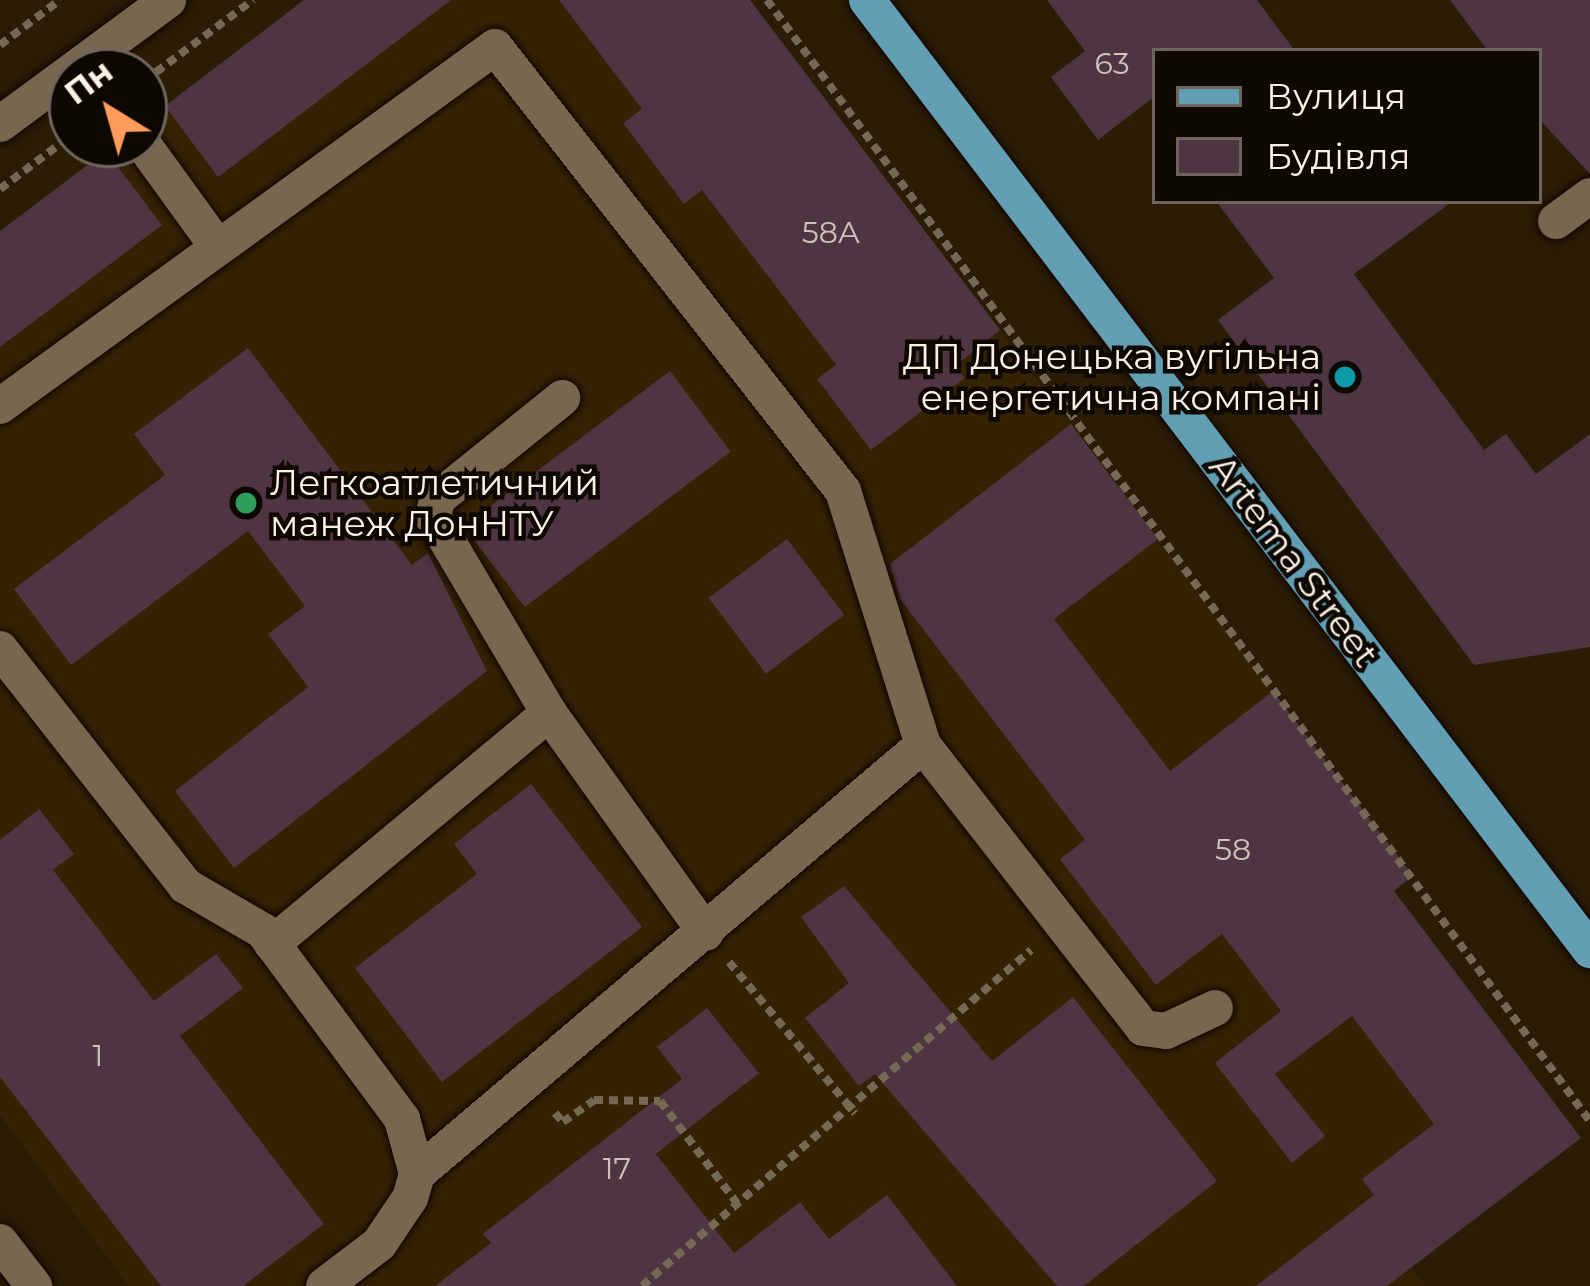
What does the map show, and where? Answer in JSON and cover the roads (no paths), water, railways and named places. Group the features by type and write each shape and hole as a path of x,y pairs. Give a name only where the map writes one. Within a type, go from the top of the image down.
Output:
{"main road":[{"name":"Artema Street","path":"867,0 1590,950"}],"street":[{"path":"110,48 168,0"},
{"path":"0,406 214,242 483,48 505,51 840,485 923,745 1064,918 1143,1028 1166,1031 1215,1008"},
{"path":"0,124 48,93"},
{"path":"160,168 214,242"},
{"path":"1556,221 1590,196"},
{"path":"562,398 437,499 433,517 549,713 706,933"},
{"path":"0,649 186,886 272,944 385,1090 417,1174"},
{"path":"272,944 549,713"},
{"path":"324,1286 398,1221 417,1174 923,745"},
{"path":"0,1242 34,1286"}],"place":[{"name":"ДП Донецька вугільна енергетична компані","path":"1345,377"},
{"name":"Легкоатлетичний манеж ДонНТУ","path":"246,503"}]}
